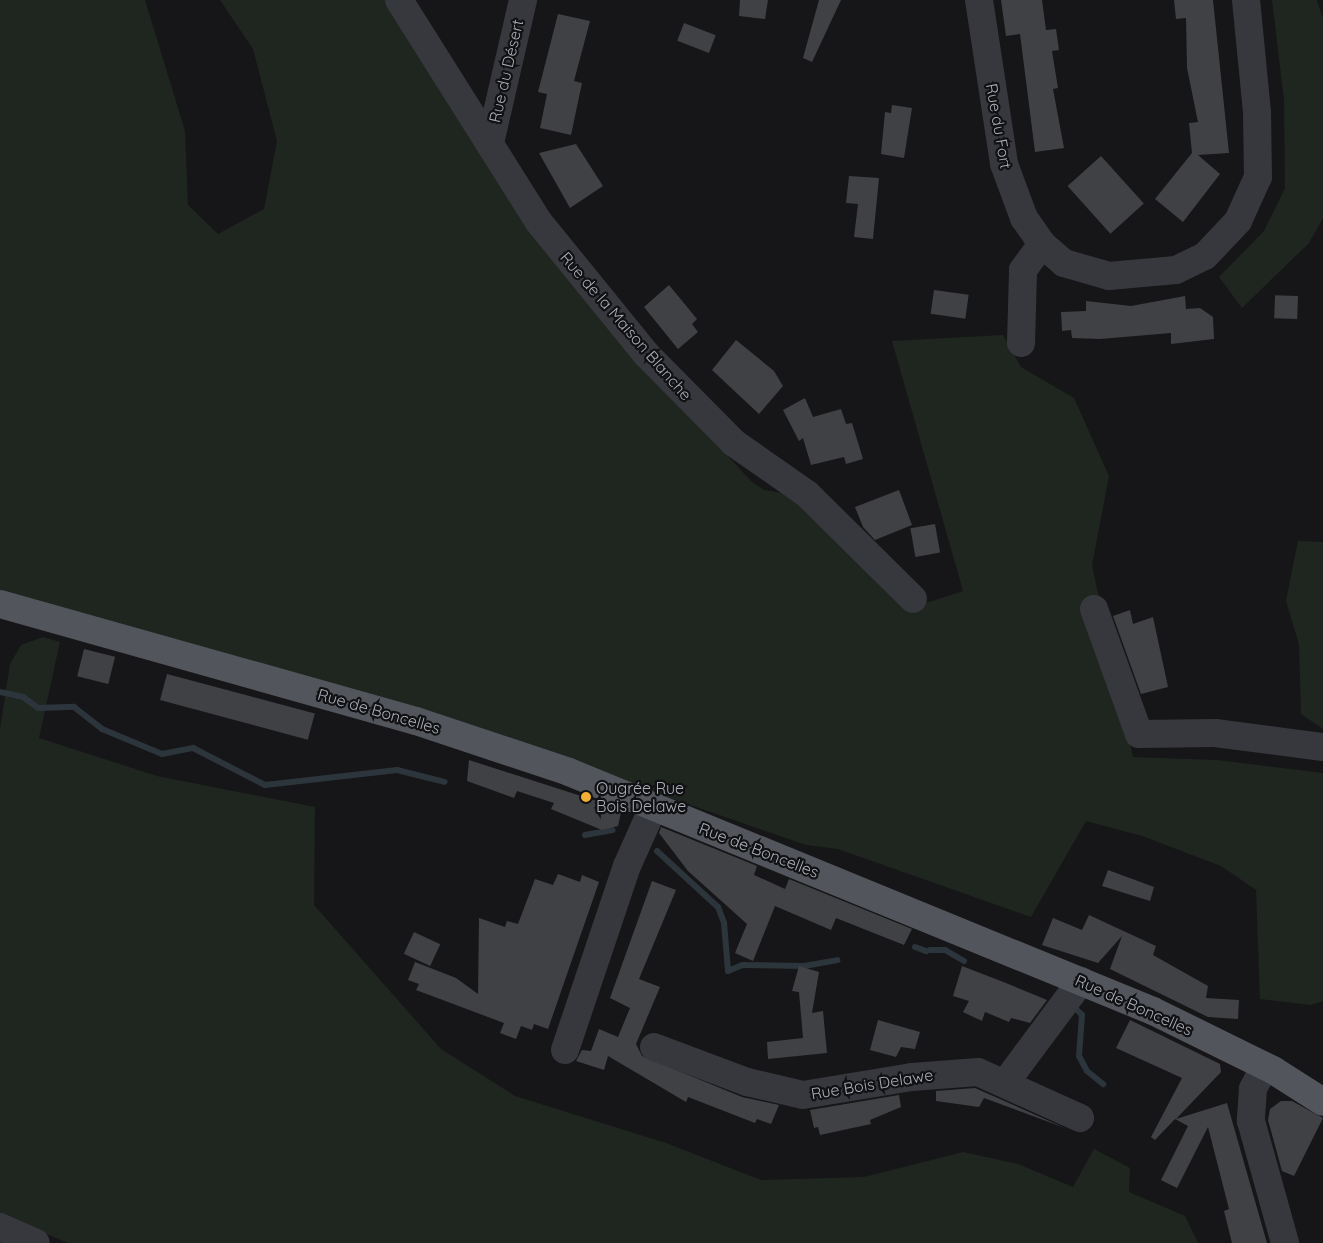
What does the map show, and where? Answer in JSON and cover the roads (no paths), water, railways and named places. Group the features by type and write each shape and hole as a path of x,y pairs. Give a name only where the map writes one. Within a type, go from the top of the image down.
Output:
{"main road":[{"name":"Rue de Boncelles","path":"0,604 416,721 569,772 653,808 1081,981 1265,1066 1323,1102"}],"street":[{"name":"Rue de la Maison Blanche","path":"399,0 538,222 681,392 766,469 807,494 913,599"},
{"name":"Rue du Désert","path":"490,143 523,0"},
{"name":"Rue du Fort","path":"979,0 1004,164 1024,218 1042,244 1064,263 1109,276 1145,276 1176,270 1206,256 1238,221 1258,178 1257,112 1246,0"},
{"path":"1021,343 1023,270 1042,244"},
{"path":"1094,610 1139,734 1215,733 1323,747"},
{"path":"565,1050 615,901 653,808"},
{"path":"1006,1082 1081,981"},
{"name":"Rue Bois Delawe","path":"654,1047 748,1082 803,1095 934,1074 978,1072 1006,1082 1080,1118"},
{"path":"1265,1066 1253,1089 1251,1121 1285,1243"},
{"path":"0,1227 36,1243"}],"waterway":[{"path":"0,692 23,697 38,708 74,707 102,729 162,754 193,748 265,785 397,770 445,782"},
{"path":"585,835 613,830"},
{"path":"657,851 718,907 724,923 728,971 742,965 804,966 837,960"},
{"path":"915,947 926,951"},
{"path":"930,950 945,950 964,961"},
{"path":"1076,1009 1082,1015 1079,1056 1087,1071 1103,1084"}],"place":[{"name":"Ougrée Rue Bois Delawe","path":"586,797"}]}
